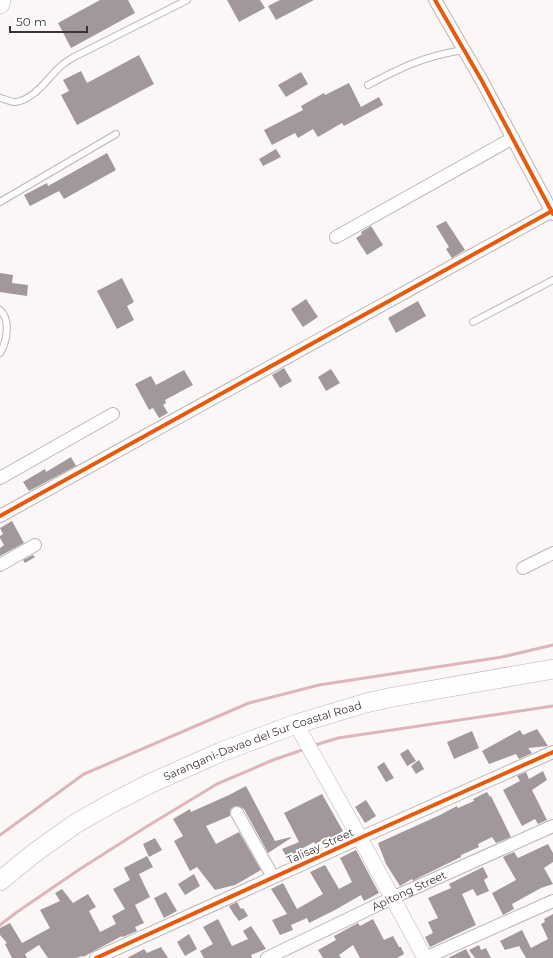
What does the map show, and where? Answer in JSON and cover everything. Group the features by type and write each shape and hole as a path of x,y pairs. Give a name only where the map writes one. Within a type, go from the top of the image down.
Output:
{"main road":[{"path":"0,4 1,0"},
{"name":"Sarangani-Davao del Sur Coastal Road","path":"0,881 33,854 75,824 151,783 221,752 296,724 366,703 553,669"}],"street":[{"path":"0,516 552,213 513,138 435,0"},
{"path":"336,237 513,138"},
{"path":"0,478 113,414"},
{"path":"0,565 35,545"},
{"path":"523,568 553,552"},
{"path":"296,724 425,958 553,901"},
{"name":"Talisay Street","path":"96,958 553,752"},
{"path":"237,813 273,877"},
{"name":"Apitong Street","path":"267,958 392,898 553,826"}],"lane":[{"path":"0,98 14,102 22,100 41,87 62,64 187,0"},
{"path":"368,85 413,62 439,54 463,50"},
{"path":"0,202 116,134"},
{"path":"473,322 553,280"},
{"path":"0,310 5,315 7,326 3,348 0,353"}],"building":[{"path":"100,0 128,0 135,13 71,48 58,23"},
{"path":"227,0 260,0 265,8 239,22"},
{"path":"280,0 314,0 276,20 268,6"},
{"path":"139,55 154,84 77,125 61,95 69,91 63,80 81,71 87,83"},
{"path":"301,72 308,84 286,97 278,85"},
{"path":"349,83 361,107 379,97 383,105 344,126 342,123 318,137 313,129 298,138 295,133 272,145 264,130 303,110 301,106 324,93 325,95"},
{"path":"276,149 281,157 263,166 259,159"},
{"path":"107,153 116,170 64,199 59,191 30,206 24,195 47,183 48,186"},
{"path":"446,221 465,250 452,258 446,249 449,247 436,226"},
{"path":"371,226 383,245 367,255 356,238 362,234 361,232"},
{"path":"0,273 13,275 12,283 28,285 27,296 0,292"},
{"path":"122,278 134,302 127,306 134,320 117,329 97,291"},
{"path":"306,299 318,317 303,327 291,309"},
{"path":"418,301 426,316 396,333 388,318"},
{"path":"284,368 292,381 280,388 272,375"},
{"path":"331,369 340,383 326,391 318,377"},
{"path":"184,370 193,385 165,400 166,403 163,405 168,413 159,418 153,408 149,410 135,384 151,376 156,385"},
{"path":"71,457 76,466 29,491 23,482 45,469 46,472"},
{"path":"12,521 24,543 0,556 0,548 4,545 0,538 3,534 0,528"},
{"path":"33,555 35,557 25,563 23,560"},
{"path":"537,729 548,746 528,748 532,753 519,759 516,754 489,764 482,751 520,730 523,735"},
{"path":"472,731 479,748 454,759 447,742"},
{"path":"408,749 416,761 407,766 400,754"},
{"path":"419,760 424,769 416,774 411,766"},
{"path":"384,762 394,778 386,782 377,767"},
{"path":"543,771 547,780 532,790 547,820 538,824 535,819 522,826 503,790 520,781 517,776 526,772 529,779"},
{"path":"246,786 275,841 291,838 268,853 244,809 237,806 233,807 230,810 230,816 206,826 216,844 239,832 261,870 235,885 215,890 197,867 190,871 174,841 183,836 173,819 190,809 191,812"},
{"path":"487,792 490,797 491,796 511,837 496,843 492,837 478,844 479,847 461,855 461,857 400,886 386,864 378,843 457,806 458,808 474,801 473,799"},
{"path":"322,794 343,831 330,839 329,837 315,844 314,842 298,851 300,855 289,861 282,849 299,842 284,813"},
{"path":"366,800 376,816 365,823 355,807"},
{"path":"155,838 162,850 149,857 143,844"},
{"path":"548,844 553,853 553,862 544,868 553,884 541,888 512,904 514,909 503,915 492,893 516,880 503,857 514,852 518,858"},
{"path":"356,850 379,893 364,901 361,895 309,923 307,918 291,925 293,930 280,935 272,920 287,914 271,889 283,883 297,909 323,894 310,872 325,865 339,889 352,882 340,858"},
{"path":"147,856 153,867 139,874 150,897 135,905 144,923 135,927 137,931 123,937 122,936 83,957 48,958 39,945 25,954 27,958 12,958 5,944 7,943 0,935 0,928 10,923 22,943 50,928 40,910 60,901 55,893 62,889 73,903 88,894 96,907 89,911 100,932 116,924 112,916 125,909 113,889 130,880 124,868"},
{"path":"483,867 488,877 484,880 489,891 477,896 473,889 462,894 476,925 430,947 425,937 433,933 428,922 438,918 428,898 451,888 449,884"},
{"path":"194,874 200,886 185,895 178,884"},
{"path":"166,892 177,911 164,918 154,898"},
{"path":"237,902 248,916 239,921 229,906"},
{"path":"553,914 553,958 526,958 519,946 505,950 500,941 522,930 531,948 548,939 541,924 545,922 544,919"},
{"path":"218,919 232,946 248,939 243,931 251,926 266,949 251,955 252,958 204,958 200,951 213,944 203,927"},
{"path":"373,919 384,940 393,936 404,954 397,958 360,958 353,945 339,955 341,958 323,958 318,950 336,940 334,936 358,923 360,926"},
{"path":"189,934 197,949 185,956 177,942"},
{"path":"479,945 481,950 486,948 491,958 475,958 469,950"},
{"path":"161,947 168,958 127,958 144,949 147,953"},
{"path":"466,949 471,958 448,958"}],"waterway":[{"path":"0,835 84,774 249,703 319,685 502,657 553,645"},
{"path":"312,746 338,738 553,706"},
{"path":"0,925 80,869 217,784 273,760 305,749"}],"cycle path":[{"path":"435,0 482,81 553,214"},
{"path":"0,516 552,211"},
{"path":"96,958 553,752"}]}
